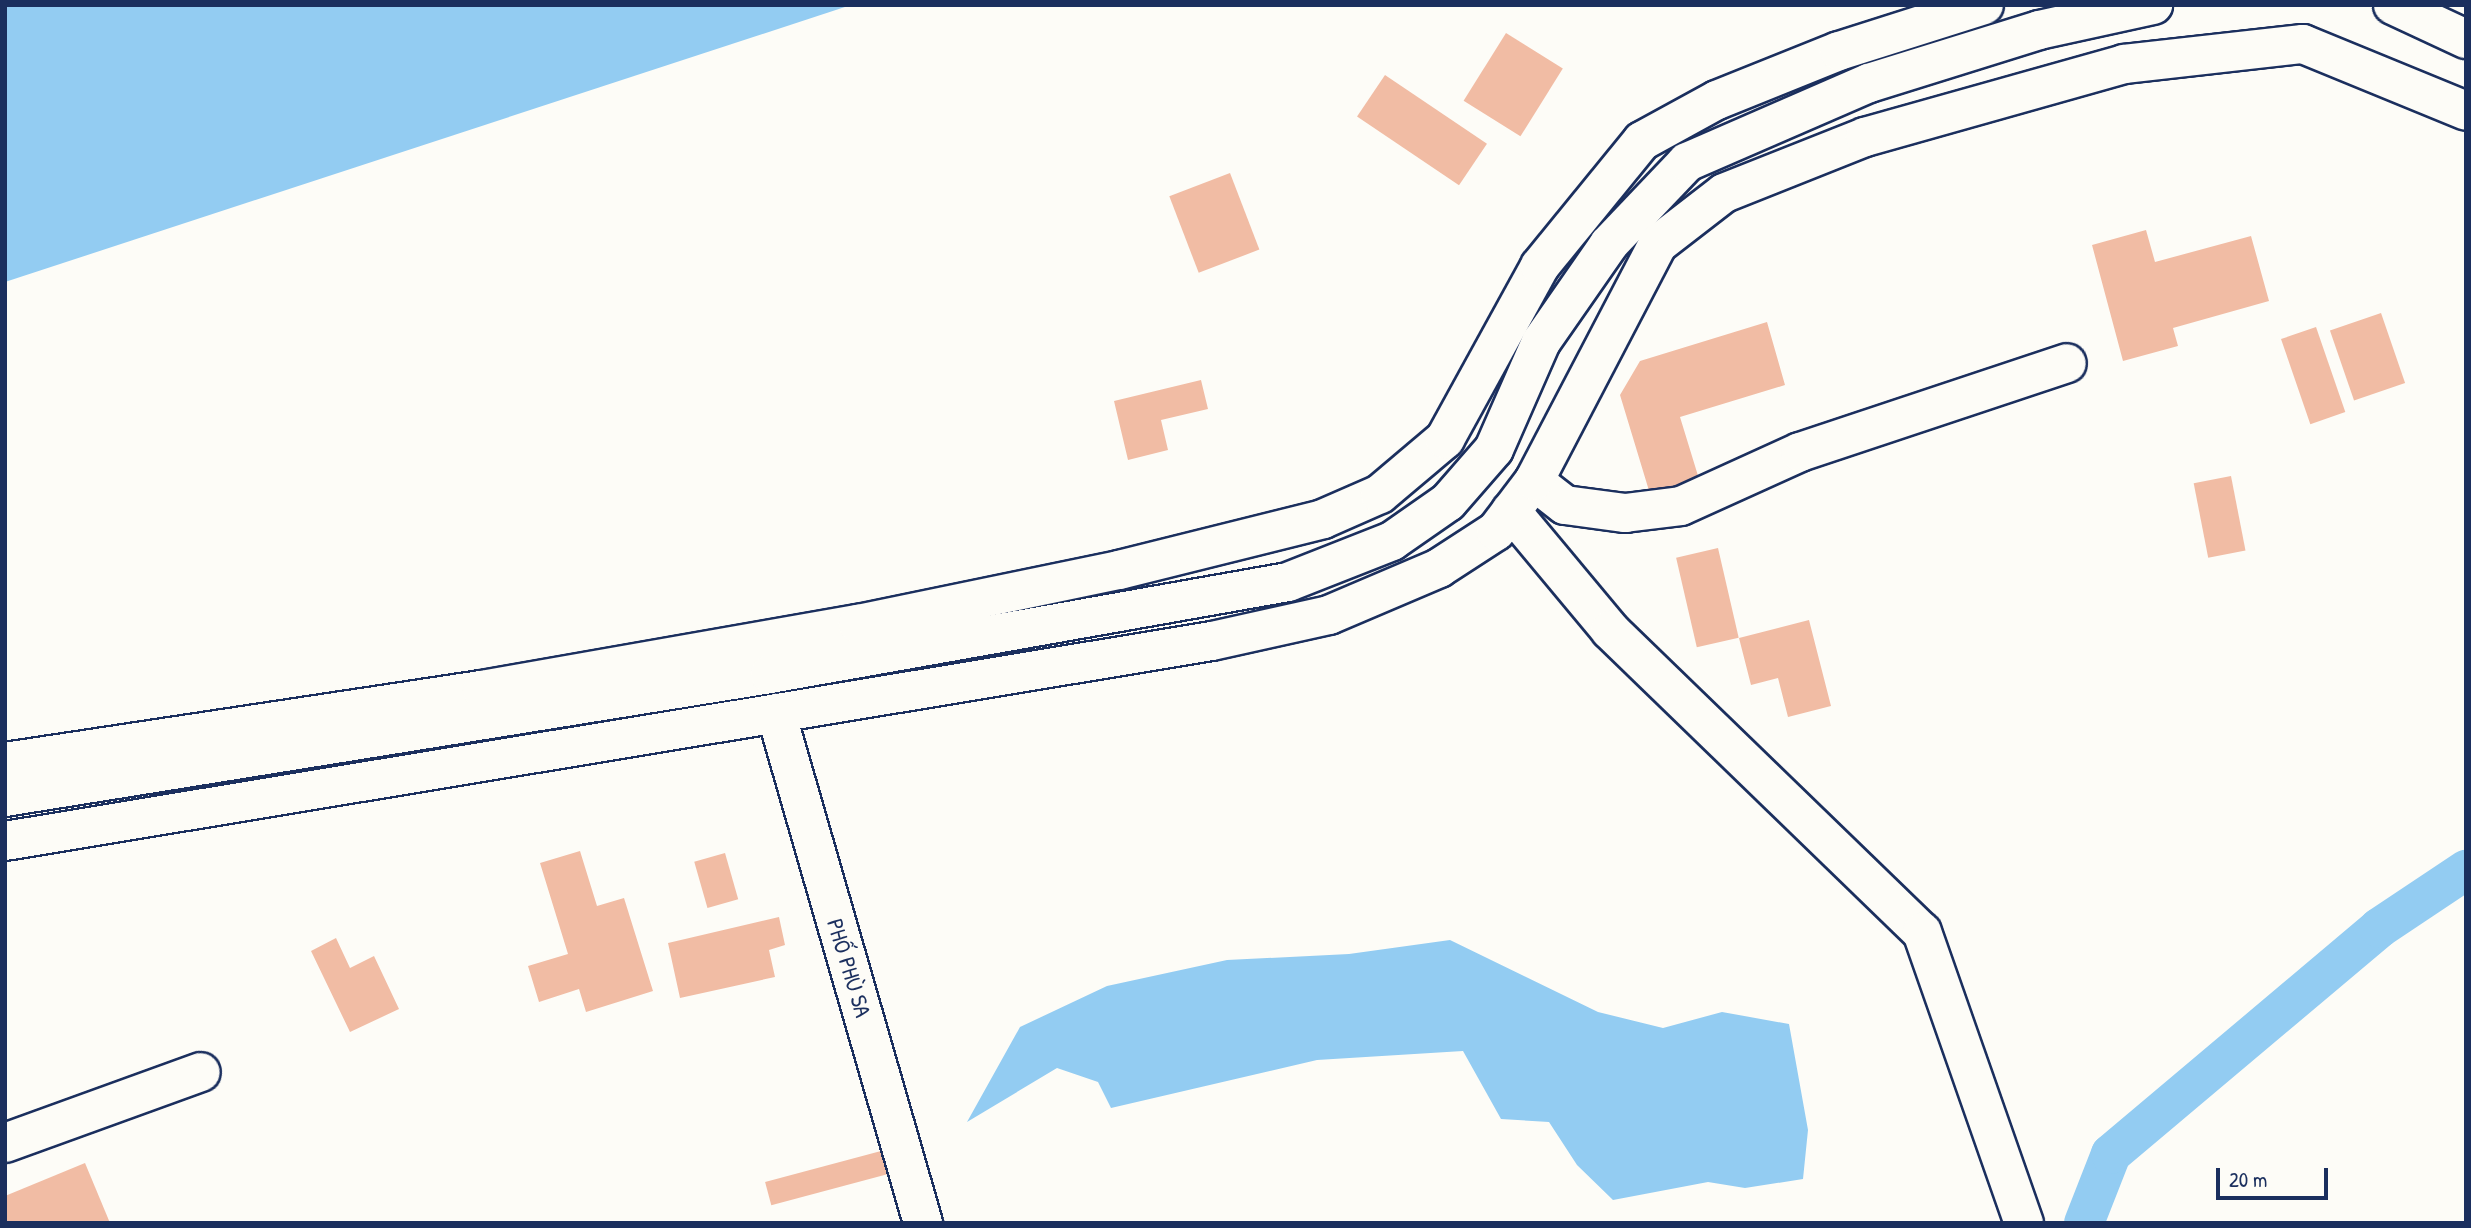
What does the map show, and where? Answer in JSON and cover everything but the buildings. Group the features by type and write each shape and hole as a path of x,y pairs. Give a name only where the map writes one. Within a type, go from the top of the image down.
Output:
{"main road":[{"path":"5,762 482,690 858,624 1119,570 1323,519 1380,495 1445,439 1540,266 1642,141 1717,100 1839,51 1984,5"},
{"path":"5,797 770,674 1288,582 1392,541 1448,502 1494,449 1541,342 1609,244 1687,162 1868,83 2039,30 2152,5"},
{"path":"2393,5 2466,39"},
{"path":"5,841 1212,642 1329,615 1439,568 1496,531 1534,481 1658,244 1724,193 1865,137 2123,64 2303,44 2466,111"},
{"path":"1534,481 1565,505 1625,513 1681,506 1800,452 2067,363"},
{"path":"1511,511 1610,630 1922,932 2024,1223"},
{"name":"PHỐ PHÙ SA","path":"776,713 923,1223"},
{"path":"5,1143 201,1072"}],"water":[{"path":"5,5 851,5 5,282"},
{"path":"1450,940 1598,1012 1663,1028 1722,1012 1789,1024 1808,1130 1803,1179 1745,1188 1708,1182 1613,1200 1577,1165 1549,1122 1501,1119 1463,1051 1317,1060 1111,1108 1098,1082 1057,1068 967,1122 1020,1027 1107,986 1227,960 1349,954"}],"waterway":[{"path":"2084,1223 2111,1154 2379,928 2466,870"}]}
